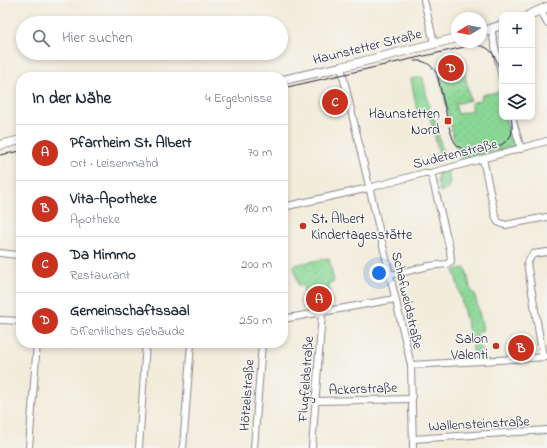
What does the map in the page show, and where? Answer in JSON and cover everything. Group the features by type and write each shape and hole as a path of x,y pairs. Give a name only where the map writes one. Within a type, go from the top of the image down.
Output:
{"main road":[{"path":"487,30 499,26"},
{"name":"Haunstetter Straße","path":"288,79 451,39"},
{"path":"0,145 16,141"}],"street":[{"path":"424,0 434,43"},
{"path":"544,8 547,23"},
{"path":"491,29 499,64"},
{"name":"Schafweidstraße","path":"341,67 411,365 413,448"},
{"path":"513,120 521,149"},
{"name":"Sudetenstraße","path":"288,205 369,188 424,173 431,173 547,141"},
{"path":"482,159 498,222 505,225 547,217"},
{"path":"390,275 429,266 448,264 451,261 452,256 431,173"},
{"path":"411,365 545,357 527,263 533,254 547,252"},
{"path":"0,253 16,255"},
{"path":"288,318 395,299"},
{"name":"Flugfeldstraße","path":"312,448 322,313"},
{"path":"0,320 16,321"},
{"path":"29,448 37,348"},
{"path":"139,448 146,348"},
{"path":"183,448 191,348"},
{"name":"Hötzelstraße","path":"254,448 262,348"},
{"name":"Ackerstraße","path":"316,401 412,399"},
{"name":"Wallensteinstraße","path":"413,438 547,430"}],"green space":[{"path":"464,70 470,100 455,104 458,114 473,110 471,103 481,100 482,95 499,92 499,120 510,120 515,146 460,159 458,149 456,149 440,76"},
{"path":"423,77 430,112 418,115 411,79"},
{"path":"434,117 444,157 440,158 430,118"},
{"path":"448,170 450,182 448,189 440,192 437,181 438,173"},
{"path":"329,258 334,282 328,283 330,292 305,296 303,285 298,285 294,265"},
{"path":"466,268 470,288 475,295 483,330 477,332 482,352 474,353 454,270"}],"tram line":[{"path":"288,87 473,45 481,46 491,51 497,61 499,69"},
{"path":"414,61 427,63 437,74 448,121"},
{"path":"449,127 456,144 461,148 468,151 485,151 493,149 507,141 512,133 511,120"},
{"path":"0,155 16,152"}],"place":[{"name":"Gemeinschaftssaal","path":"451,68"},
{"name":"Da Mimmo","path":"335,102"},
{"name":"Haunstetten Nord","path":"448,121"},
{"name":"St. Albert Kindertagesstätte","path":"303,226"},
{"name":"Pfarrheim St. Albert","path":"319,299"},
{"name":"Salon Valenti","path":"496,346"},
{"name":"Vita-Apotheke","path":"521,348"}]}
